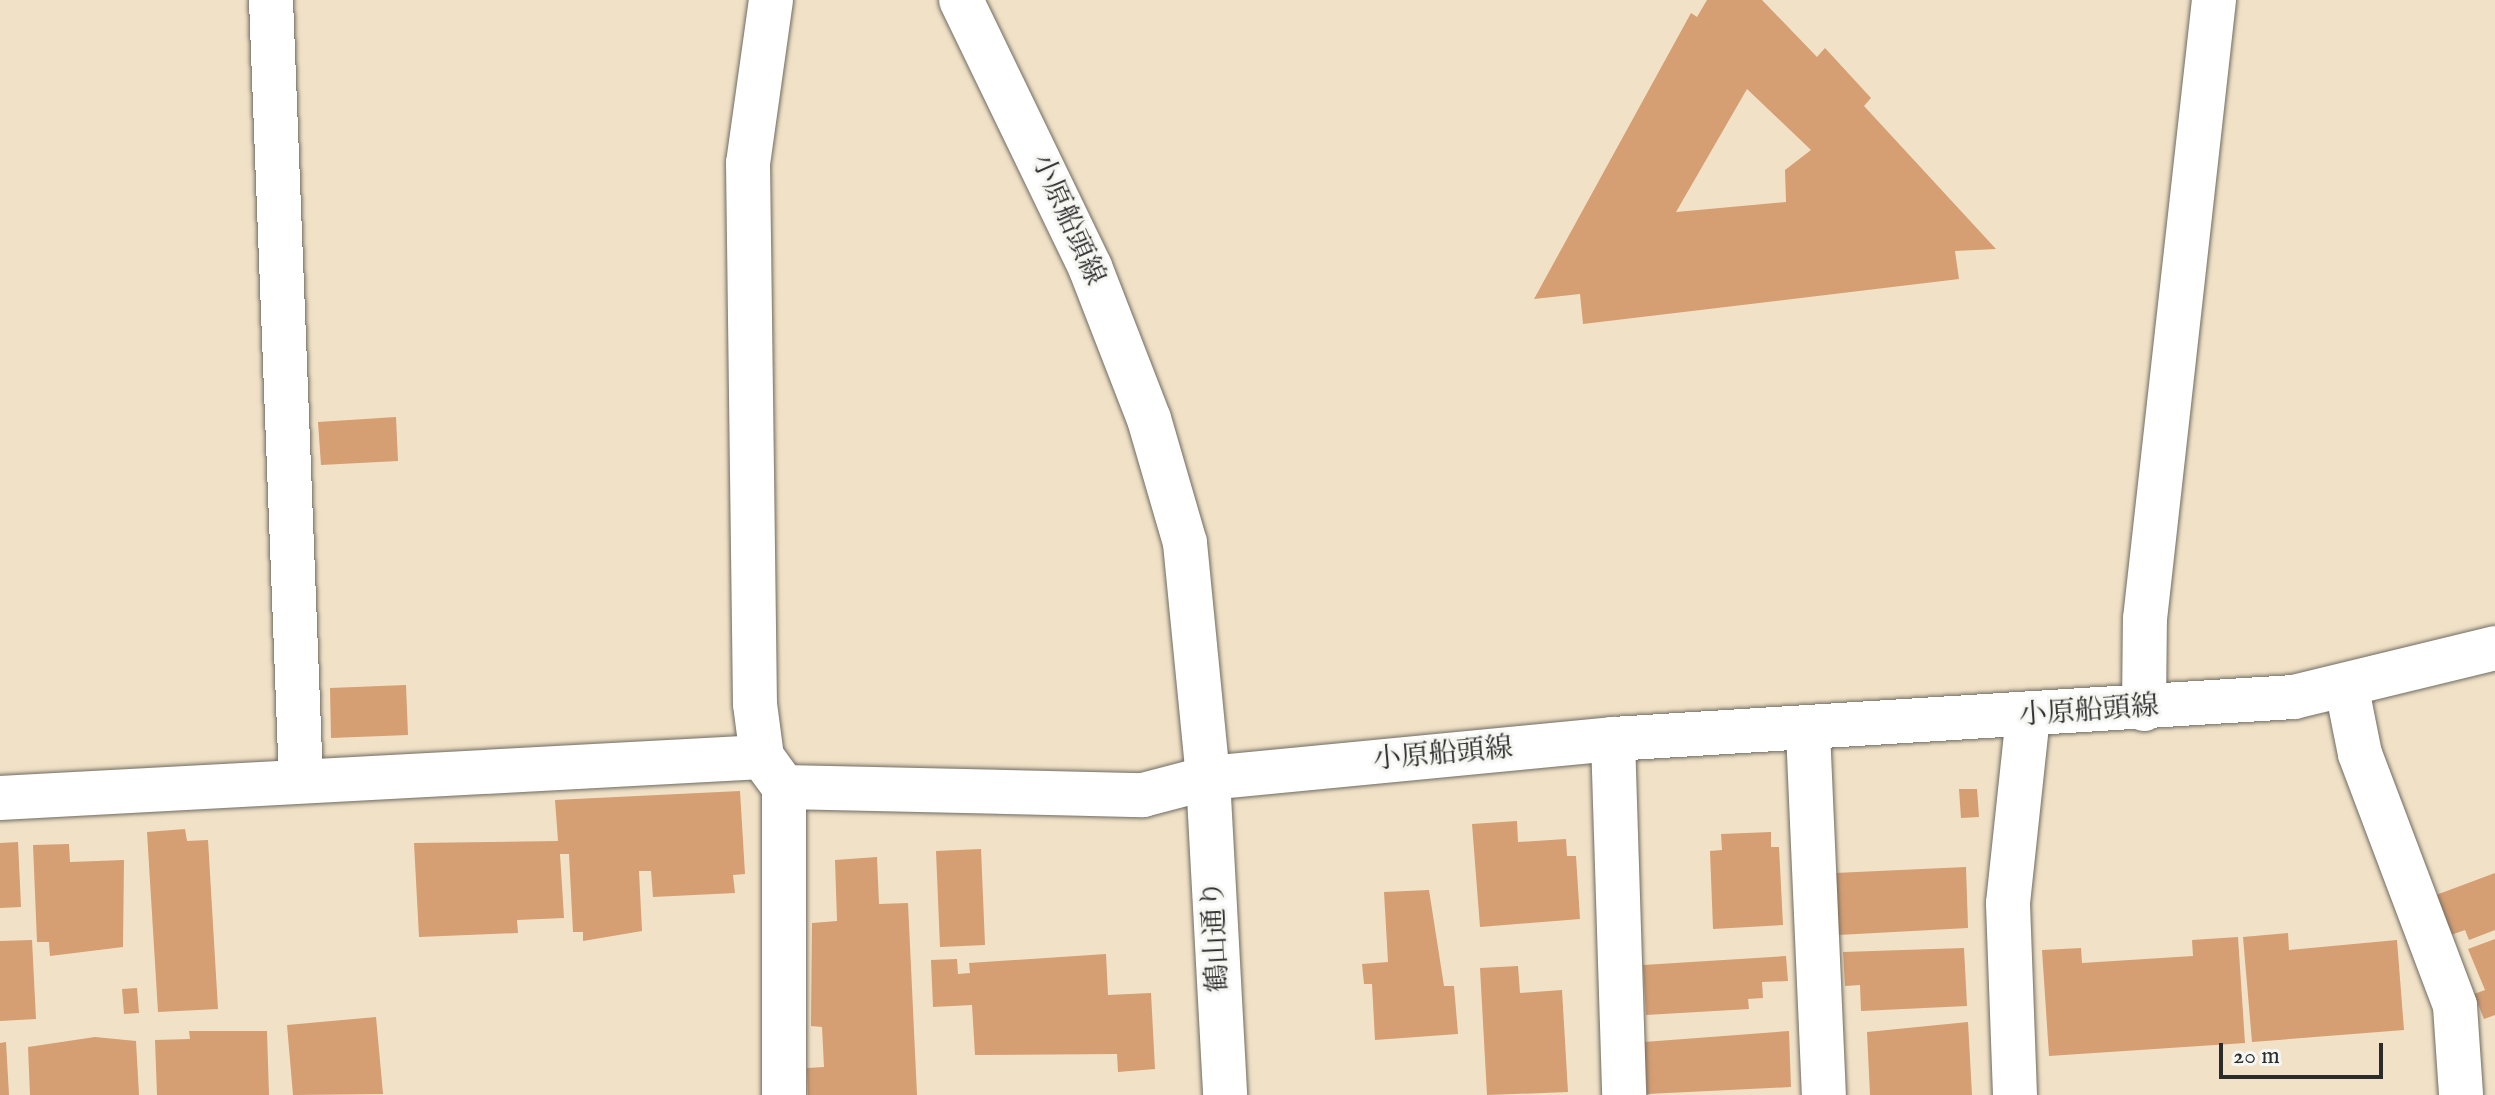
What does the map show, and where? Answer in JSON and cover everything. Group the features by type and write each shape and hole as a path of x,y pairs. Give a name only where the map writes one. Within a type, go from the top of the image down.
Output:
{"street":[{"path":"271,0 301,781"},
{"path":"771,0 748,163 784,1095"},
{"name":"小原船頭線","path":"961,0 1090,267 1149,419 1185,543 1208,778 1613,739 1808,731 2144,709 2347,689 2495,648"},
{"path":"2144,709 2145,619 2214,0"},
{"path":"2347,689 2360,754 2455,1006 2461,1095"},
{"path":"2015,1095 2008,903 2028,716"},
{"path":"1808,731 1824,1095"},
{"path":"1613,739 1624,1095"},
{"path":"0,798 301,781 773,772 1143,795 1208,778"},
{"name":"鶴山通り","path":"1208,778 1225,1095"}],"building":[{"path":"1707,0 1762,0 1817,57 1825,48 1871,98 1864,106 1996,249 1955,251 1959,279 1583,324 1580,294 1534,299 1691,13 1697,17","holes":["1747,89 1811,150 1785,170 1786,202 1676,212"]},
{"path":"396,417 398,461 321,465 318,422"},
{"path":"406,685 408,735 331,738 330,688"},
{"path":"1959,789 1977,789 1979,817 1961,818"},
{"path":"740,791 745,874 733,875 735,893 653,897 651,871 639,871 642,931 583,941 583,932 573,932 569,854 560,854 564,918 517,920 518,933 419,937 414,843 558,841 555,800"},
{"path":"1517,821 1518,842 1566,839 1567,856 1576,856 1580,919 1480,927 1472,824"},
{"path":"185,829 187,841 208,840 218,1009 158,1012 147,832"},
{"path":"1771,832 1771,847 1779,847 1783,925 1713,929 1710,851 1722,850 1721,834"},
{"path":"18,842 21,907 0,908 0,843"},
{"path":"69,844 70,862 124,860 123,947 50,956 49,942 37,942 33,845"},
{"path":"981,849 985,945 940,947 936,851"},
{"path":"877,857 879,904 908,903 917,1095 808,1095 807,1068 824,1067 822,1027 811,1026 812,923 837,921 835,860"},
{"path":"1966,867 1968,928 1838,935 1835,873"},
{"path":"2495,873 2495,930 2469,940 2465,930 2451,935 2436,895"},
{"path":"1429,890 1444,986 1454,986 1458,1034 1375,1040 1372,984 1364,984 1362,964 1388,962 1384,892"},
{"path":"2288,933 2289,950 2397,940 2404,1030 2252,1042 2243,937"},
{"path":"2238,937 2245,1043 2049,1056 2042,950 2081,948 2082,963 2193,956 2192,940"},
{"path":"2495,939 2495,1015 2484,1019 2474,994 2485,990 2468,949"},
{"path":"32,940 36,1019 0,1021 0,941"},
{"path":"1964,948 1967,1006 1861,1011 1860,985 1845,986 1843,952"},
{"path":"1106,954 1108,995 1151,993 1155,1069 1118,1072 1117,1054 975,1055 972,1005 933,1007 931,960 957,959 958,974 970,973 969,963"},
{"path":"1786,956 1788,981 1762,982 1763,998 1748,999 1749,1009 1646,1015 1643,965"},
{"path":"1518,966 1520,993 1562,990 1568,1092 1487,1095 1480,968"},
{"path":"137,988 139,1013 124,1014 122,989"},
{"path":"376,1017 383,1094 293,1095 287,1025"},
{"path":"1968,1022 1972,1095 1870,1095 1867,1032"},
{"path":"189,1031 267,1031 269,1095 157,1095 155,1040 190,1039"},
{"path":"1789,1031 1791,1087 1647,1094 1644,1042"},
{"path":"95,1037 136,1041 139,1095 30,1095 28,1047"},
{"path":"6,1042 9,1095 0,1095 0,1043"}]}
